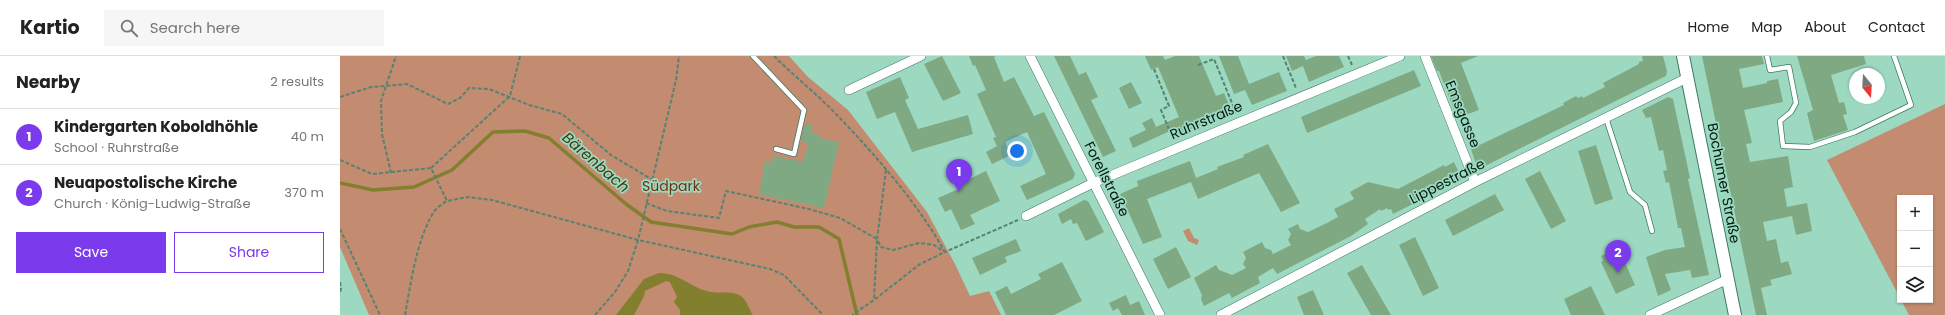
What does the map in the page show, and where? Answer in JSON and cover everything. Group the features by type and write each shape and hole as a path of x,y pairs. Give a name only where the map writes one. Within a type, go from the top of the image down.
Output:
{"main road":[{"name":"Bochumer Straße","path":"1683,56 1736,315"}],"street":[{"path":"849,90 921,56"},
{"name":"Forellstraße","path":"1030,56 1160,315"},
{"name":"Ruhrstraße","path":"1026,216 1093,183 1400,56"},
{"name":"Emsgasse","path":"1426,56 1475,182"},
{"name":"Lippestraße","path":"1221,315 1475,182 1687,78"},
{"path":"1650,315 1728,279"}],"lane":[{"path":"754,56 804,110 794,154 776,149"},
{"path":"1767,56 1770,70 1789,67 1796,103 1791,112 1780,121 1783,146 1810,147 1854,132 1911,105 1894,56"},
{"path":"1606,118 1630,192 1645,205 1652,230"}],"path":[{"path":"391,173 382,134 381,100 396,56"},
{"path":"340,160 372,174 431,168 510,96 520,56"},
{"path":"595,315 615,292 628,271 638,240 645,204 676,80 679,56"},
{"path":"774,56 836,114 886,170 929,224 945,252"},
{"path":"1282,56 1300,97"},
{"path":"1198,65 1214,59 1239,122"},
{"path":"1154,69 1169,106 1161,110 1177,148"},
{"path":"340,97 371,87 407,84 448,104 460,98 469,88 489,89 530,105 562,114 612,155 651,179"},
{"path":"431,168 446,201"},
{"path":"874,300 877,240 886,170"},
{"path":"645,204 667,211 685,212 719,218 726,191 809,209 840,218 877,240 881,247 893,250 919,243 934,245 945,252"},
{"path":"405,315 413,272 422,240 433,212 446,201 467,197 492,200 638,240 770,269 784,275 823,315"},
{"path":"852,315 920,264 1026,216"},
{"path":"340,228 380,315"},
{"path":"340,282 340,294"}],"green space":[{"name":"Südpark","path":"340,56 789,56 808,77 848,110 927,212 955,264 970,296 989,291 1001,315 369,315 340,247"},
{"path":"1945,104 1945,315 1909,315 1903,303 1933,303 1933,195 1897,195 1897,292 1827,160"},
{"path":"1189,228 1194,238 1199,240 1197,245 1188,241 1183,231"}],"shaded area":[{"path":"659,273 680,278 704,290 715,293 731,293 738,295 745,300 753,315 680,315 680,310 674,302 677,297 670,282 666,281 645,291 634,315 616,315 644,279"}],"building":[{"path":"942,56 961,93 943,101 924,64"},
{"path":"969,56 996,56 994,57 1004,82 1014,77 1034,116 1044,112 1075,174 1073,179 1027,200 1020,186 1046,174 1027,132 1005,142 1011,155 992,164 986,152 997,146 993,138 996,137 977,94 986,90 975,65 973,66"},
{"path":"1054,56 1070,56 1079,75 1086,72 1098,97 1091,100 1116,151 1103,157"},
{"path":"1145,56 1163,56 1165,60 1175,56 1199,56 1216,96 1224,93 1232,112 1220,118 1219,115 1203,122 1204,124 1175,136 1172,130 1133,148 1129,138 1146,130 1142,123 1152,118 1156,127 1179,117 1158,67 1151,70"},
{"path":"1219,56 1238,56 1249,84 1279,72 1287,91 1252,105 1245,90 1234,94"},
{"path":"1286,56 1304,56 1306,60 1316,56 1339,56 1344,67 1309,82 1303,66 1292,71"},
{"path":"1431,56 1478,56 1461,63 1479,110 1457,118 1439,71 1437,71"},
{"path":"1642,56 1663,56 1667,71 1666,76 1481,168 1477,167 1471,149 1564,105 1563,103 1576,96 1578,98 1582,96 1583,98 1605,87 1603,83 1643,61"},
{"path":"1702,56 1762,56 1764,64 1739,69 1743,88 1778,79 1783,102 1744,110 1752,143 1746,144 1750,162 1788,156 1793,187 1784,189 1787,207 1807,203 1812,231 1796,235 1792,216 1763,222 1767,241 1776,239 1781,263 1788,261 1792,274 1770,280 1772,285 1761,288 1767,315 1756,315"},
{"path":"1797,56 1864,56 1866,64 1849,68 1849,69 1831,75 1839,103 1844,102 1847,114 1843,115 1848,130 1814,141 1807,113 1813,110"},
{"path":"1414,70 1421,86 1307,133 1301,117"},
{"path":"900,77 909,98 905,100 918,129 968,115 973,134 912,152 895,112 877,119 866,92"},
{"path":"1131,82 1142,103 1129,109 1119,88"},
{"path":"1668,97 1673,99 1690,178 1688,179 1709,275 1692,278 1690,270 1665,274 1671,290 1658,296 1646,257 1665,250 1685,247 1681,228 1678,228 1669,182 1666,183 1663,171 1667,170 1663,150 1659,151 1651,117 1646,118 1642,110"},
{"path":"805,124 813,125 812,133 820,135 819,138 839,142 824,208 759,194 765,161 771,163 773,156 803,162 808,143 801,142"},
{"path":"1268,144 1300,203 1281,212 1259,173 1198,199 1191,182 1147,199 1162,237 1143,244 1120,194 1138,186 1137,181 1190,161 1196,178 1218,169 1217,167 1244,157 1243,155"},
{"path":"1596,145 1613,199 1595,205 1578,151"},
{"path":"1454,162 1462,179 1393,214 1391,209 1388,210 1387,208 1381,211 1380,209 1365,219 1368,224 1351,236 1277,274 1273,268 1258,277 1260,283 1232,298 1229,293 1204,306 1201,299 1202,295 1194,278 1216,265 1219,270 1232,275 1246,268 1243,264 1246,258 1243,252 1262,242 1265,248 1271,250 1273,254 1291,245 1288,240 1291,234 1288,229 1298,224 1300,229 1308,232 1338,217 1334,209 1354,199 1350,192 1368,182 1398,189 1444,165 1445,167"},
{"path":"986,171 1000,201 970,215 975,224 961,230 951,209 945,212 938,198 961,188 959,184"},
{"path":"1540,171 1566,221 1551,229 1525,179"},
{"path":"1495,194 1504,210 1453,236 1445,220"},
{"path":"1084,200 1088,201 1104,232 1086,241 1077,223 1073,224 1071,219 1062,224 1058,214"},
{"path":"1415,237 1439,288 1423,296 1399,245"},
{"path":"1016,239 1021,251 1005,257 1007,262 980,275 972,258"},
{"path":"1176,247 1191,277 1168,289 1153,259"},
{"path":"1615,249 1617,254 1620,252 1635,285 1616,294 1601,262 1603,261 1601,256"},
{"path":"1062,262 1082,301 1054,315 1006,315 995,292 1007,286 1011,294 1041,279 1038,274"},
{"path":"1362,265 1391,315 1371,315 1347,273"},
{"path":"1591,286 1605,315 1571,315 1564,299"},
{"path":"1313,290 1324,315 1304,315 1297,297"},
{"path":"1126,295 1130,305 1139,301 1145,315 1122,315 1118,308 1113,311 1109,303"}],"waterway":[{"name":"Bärenbach","path":"340,183 373,190 414,187 452,170 493,132 525,131 549,138 626,204 651,222 732,234 749,227 777,222 794,227 819,227 839,239 857,315"}],"place":[{"name":"Kindergarten Koboldhöhle","path":"959,192"},
{"name":"Neuapostolische Kirche","path":"1618,273"}]}
